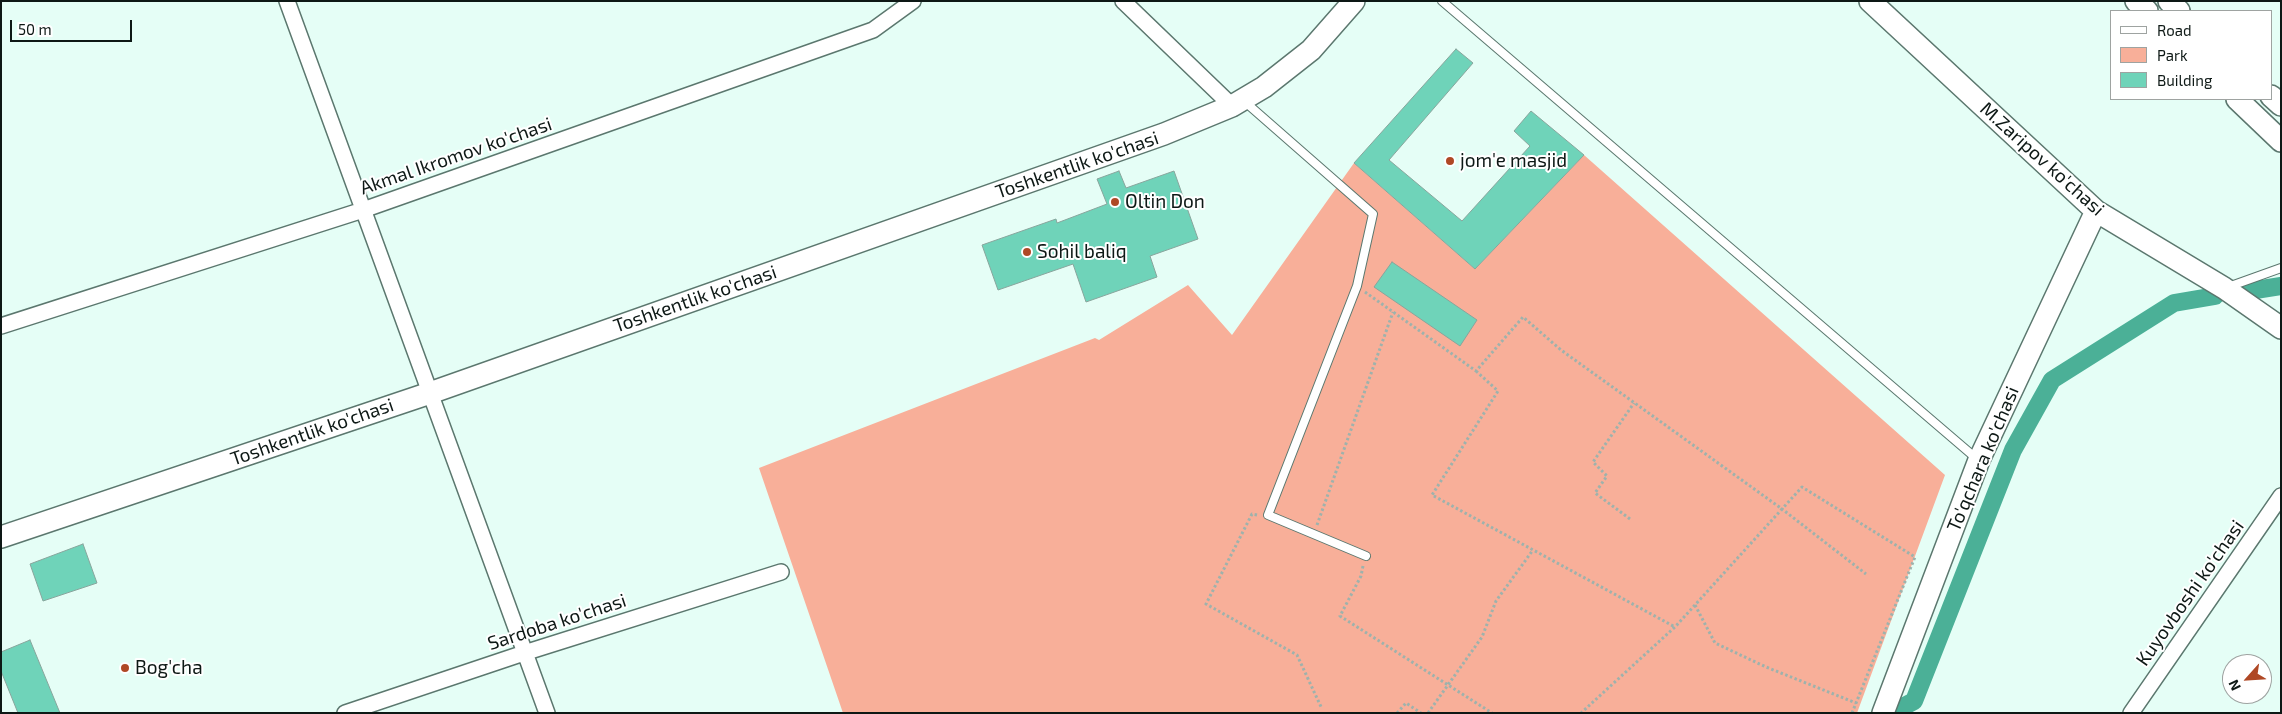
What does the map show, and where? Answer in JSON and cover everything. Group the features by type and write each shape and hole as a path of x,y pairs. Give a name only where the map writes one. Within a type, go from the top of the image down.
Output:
{"main road":[{"name":"Toshkentlik ko'chasi","path":"1,537 430,393 1146,140 1237,103 1264,87 1312,50 1354,1"},
{"name":"M.Zaripov ko'chasi","path":"1870,1 2096,211 2224,288 2281,328"},
{"path":"2136,1 2145,10"},
{"path":"2169,1 2178,10"},
{"path":"2272,97 2281,106"},
{"path":"2238,100 2281,141"},
{"name":"To'qchara ko'chasi","path":"1884,713 1979,460 2096,211"}],"street":[{"path":"287,1 547,713"},
{"name":"Akmal Ikromov ko'chasi","path":"1,326 363,210 873,30 913,1"},
{"path":"1123,1 1237,103"},
{"name":"Kuyovboshi ko'chasi","path":"2131,713 2281,496"},
{"name":"Sardoba ko'chasi","path":"345,713 524,653 781,572"}],"lane":[{"path":"1442,1 1979,460"},
{"path":"1237,103 1373,214 1357,286 1268,516 1366,556"},
{"path":"2224,288 2281,268"}],"path":[{"path":"1357,286 1476,371 1498,391 1432,495 1675,627"},
{"path":"1313,535 1393,312"},
{"path":"1476,371 1523,317 1561,350 1782,509 1866,574"},
{"path":"1630,519 1595,493 1607,476 1593,462 1634,403"},
{"path":"1581,713 1675,627 1802,487 1914,557 1852,713"},
{"path":"1268,516 1252,514 1206,604 1297,655 1322,709"},
{"path":"1428,713 1482,637 1496,601 1533,550"},
{"path":"1366,556 1361,576 1340,616 1492,713"},
{"path":"1695,605 1715,644 1766,667 1856,703"},
{"path":"1397,713 1406,703 1421,713"}],"green space":[{"path":"1584,155 1945,475 1857,713 843,713 759,468 1095,338 1099,340 1188,285 1232,335 1354,163 1475,269"}],"building":[{"path":"1456,49 1473,63 1389,160 1462,221 1530,146 1514,131 1531,111 1584,155 1475,269 1354,163"},
{"path":"1119,171 1126,188 1174,171 1198,239 1150,256 1157,277 1086,302 1073,264 998,290 982,245 1056,219 1057,223 1107,204 1097,179"},
{"path":"1392,262 1477,320 1460,346 1374,287"},
{"path":"83,544 97,583 43,601 30,564"},
{"path":"30,640 60,713 18,713 1,671 1,652"}],"waterway":[{"path":"2249,291 2281,286"},
{"path":"1899,709 1914,701 2013,450 2052,380 2174,303 2215,296"}],"place":[{"name":"jom'e masjid","path":"1450,161"},
{"name":"Oltin Don","path":"1115,202"},
{"name":"Sohil baliq","path":"1027,252"},
{"name":"Bog'cha","path":"125,668"}]}
